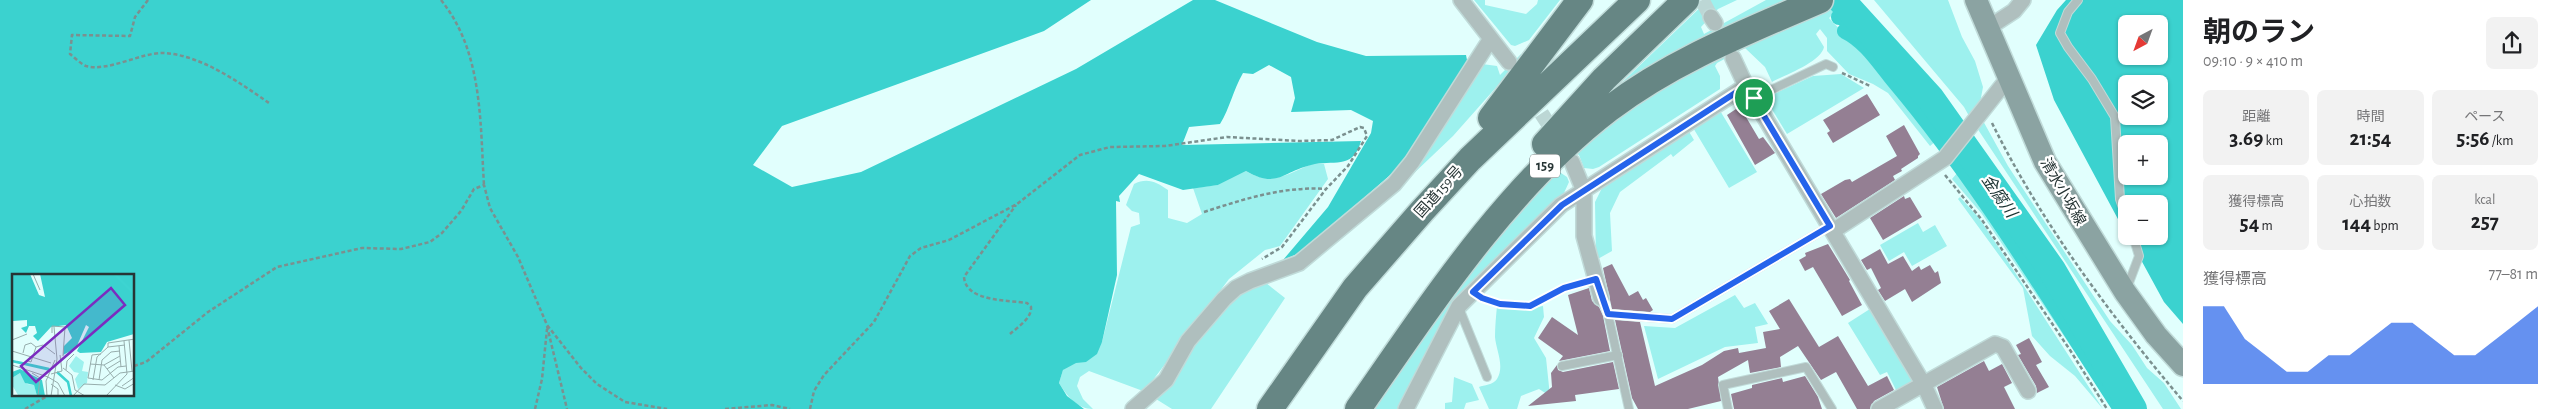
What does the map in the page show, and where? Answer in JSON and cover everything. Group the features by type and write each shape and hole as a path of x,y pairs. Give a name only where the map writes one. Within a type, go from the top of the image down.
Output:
{"highway":[{"path":"1355,288 1526,74 1580,0"},
{"name":"国道159号","path":"1270,409 1355,288 1470,159 1637,0"},
{"name":"159","path":"1348,409 1412,313 1508,187 1604,79 1686,0"},
{"name":"159","path":"1358,409 1459,269 1497,220 1533,178 1576,136 1638,90 1706,49 1813,3"}],"main road":[{"name":"清水小坂線","path":"1976,0 2045,162 2125,292 2156,335 2183,365"}],"street":[{"path":"1461,0 1490,40 1509,62"},
{"path":"1988,28 2014,11 2023,0"},
{"path":"1132,409 1166,380 1188,341 1224,299 1236,288 1306,259 1394,184 1412,162 1490,40"},
{"path":"1733,58 1750,92 1924,385 1935,409"},
{"path":"1832,228 1941,161 1983,111 2008,77"},
{"path":"1406,409 1459,306 1562,205 1750,92"},
{"path":"1572,162 1584,191 1584,236 1601,298"},
{"path":"1879,409 1995,344 2003,347 2028,391"}],"lane":[{"path":"2078,0 2068,12 2060,32 2068,48 2092,79 2114,117 2120,195"},
{"path":"1750,92 1826,64 1833,67"},
{"path":"1608,314 1672,319 1832,228"},
{"path":"2125,292 2139,256 2136,245"},
{"path":"1601,298 1608,314 1629,409"},
{"path":"1459,306 1487,377"},
{"path":"1562,366 1618,356"},
{"path":"1728,409 1723,385 1806,367 1832,409"}],"path":[{"path":"148,0 135,17 130,36 72,35 70,54 86,66 105,65 161,53 180,56 236,79 269,103"},
{"path":"441,0 452,13 469,48 474,68 484,185 490,208 518,256 547,325 567,409"},
{"path":"1833,67 1870,86"},
{"path":"1983,111 2012,163 2100,299 2183,401"},
{"path":"810,409 814,391 824,375 861,338 874,322 910,256 921,248 949,240 1017,204 1080,155 1110,147 1165,146 1227,137 1300,141 1332,140 1360,127 1364,128 1367,131 1364,142 1348,166 1326,189 1282,247 1261,260"},
{"path":"1941,161 2070,350 2107,409"},
{"path":"135,366 146,362 208,312 277,267 362,248 400,249 430,242 442,234 462,212 474,189 484,185"},
{"path":"1204,212 1261,194 1310,188 1326,189"},
{"path":"1010,334 1027,318 1031,311 1031,306 1027,303 985,297 970,290 965,283 964,276 1017,204"},
{"path":"1473,292 1482,298 1500,304 1530,306 1564,288 1596,279"},
{"path":"535,409 542,379 547,325"},
{"path":"547,325 581,368 611,394 625,402 667,409"},
{"path":"25,409 47,396"},
{"path":"771,409 772,405"},
{"path":"725,409 772,405 790,409"}],"shaded area":[{"path":"0,0 1091,0 1044,31 782,126 753,165 792,187 861,172 1076,69 1193,0 1215,0 1317,42 1366,56 1466,55 1468,65 1405,162 1302,252 1283,260 1328,207 1371,133 1373,121 1351,110 1291,112 1295,98 1291,77 1269,65 1253,74 1243,73 1220,124 1189,127 1182,145 1361,141 1357,150 1353,157 1347,160 1311,165 1273,179 1265,179 1246,171 1218,185 1183,190 1139,174 1119,196 1120,202 1116,201 1117,275 1102,342 1097,354 1086,362 1076,363 1063,370 1059,383 1067,396 1084,409 0,409"},
{"path":"1474,0 1485,0 1485,5 1526,14 1537,4 1538,0 1560,0 1529,40 1515,46 1511,45"},
{"path":"1708,0 1737,0 1718,9 1701,27 1704,34 1766,0 1794,0 1612,92"},
{"path":"1823,0 1834,13 1829,18 1876,65 1936,141 1930,146 1888,93 1873,84 1849,74 1827,51 1827,38 1820,29 1816,34 1824,47 1821,53 1810,63 1772,82 1765,67 1745,48 1717,63 1715,66 1720,76 1720,89 1599,167 1593,169 1584,168 1577,154 1560,167 1558,171 1567,177 1569,182 1564,193 1453,301 1399,409 1372,409 1428,325 1557,163 1645,92"},
{"path":"1874,0 1948,0 1962,37 1975,61 1983,87 1980,103 1969,116 1964,107"},
{"path":"2066,0 2183,0 2183,324 2164,302 2133,245 2168,245 2168,195 2118,195 2118,219 2054,100 2036,45 2057,10"},
{"path":"1521,54 1523,57 1453,136 1411,176 1482,64 1497,66 1500,75"},
{"path":"1841,74 1864,88 1787,134 1765,98 1813,76"},
{"path":"1719,109 1757,172 1729,188 1692,126"},
{"path":"1982,119 2008,166 2110,321 2132,345 2147,368 2164,383 2181,409 2163,409 1977,128"},
{"path":"1688,130 1694,140 1673,157 1671,154 1620,192 1610,213 1612,251 1596,260 1595,202 1602,188"},
{"path":"1312,164 1324,164 1328,179 1280,246 1265,250 1229,279 1147,388 1143,391 1089,371 1080,377 1077,386 1083,399 1093,409 1082,407 1069,397 1059,383 1063,370 1102,342 1131,227 1140,224 1139,213 1132,211 1126,205 1134,184 1152,181 1168,190 1168,218 1187,223 1202,214 1193,188 1218,185 1246,171 1264,178 1279,177"},
{"path":"1958,172 2119,409 2113,409 1982,214 1952,179"},
{"path":"1960,197 1979,218 2103,409 2075,376 2050,356 2032,336 2023,288 1958,199"},
{"path":"1918,223 1923,232 1935,225 1947,246 1912,266 1904,252 1889,261 1880,245"},
{"path":"1266,283 1285,298 1211,409 1172,409 1156,399 1167,388 1200,334 1241,293"},
{"path":"1735,295 1744,308 1755,303 1768,324 1755,327 1758,343 1725,347 1658,379 1644,326 1675,328"},
{"path":"1497,306 1520,310 1543,306 1544,317 1534,338 1546,358 1550,396 1539,389 1521,396 1517,409 1489,409 1479,387 1493,382 1499,374 1500,363 1495,337"},
{"path":"1873,307 1914,379 1912,385 1897,392 1887,372 1880,375 1848,323"},
{"path":"1454,377 1472,384 1479,400 1466,403 1464,409 1445,409 1445,403 1452,402"}],"building":[{"path":"1867,94 1880,115 1833,143 1827,133 1830,131 1823,120"},
{"path":"1745,103 1751,114 1746,117 1759,139 1763,137 1775,153 1755,165 1727,115"},
{"path":"1904,125 1920,154 1918,158 1893,176 1895,180 1836,218 1821,194 1845,180 1850,179 1852,182 1897,156 1886,136"},
{"path":"1904,196 1905,199 1910,197 1922,217 1883,240 1870,218"},
{"path":"1828,244 1850,280 1862,305 1842,316 1813,267 1805,271 1799,260 1806,256 1805,253"},
{"path":"1880,249 1888,264 1903,256 1912,271 1919,266 1921,270 1930,265 1935,273 1938,271 1941,283 1912,302 1905,289 1885,301 1878,290 1881,288 1871,268 1867,270 1861,260"},
{"path":"1612,264 1629,296 1638,291 1643,300 1646,298 1653,310 1650,312 1612,309 1603,268"},
{"path":"1589,288 1592,301 1599,307 1603,316 1610,351 1559,361 1563,356 1538,338 1552,317 1578,335 1568,295"},
{"path":"1789,299 1819,347 1838,336 1868,386 1887,376 1894,390 1874,401 1870,409 1857,409 1836,372 1821,380 1798,346 1780,357 1781,367 1750,373 1748,360 1718,377 1721,401 1688,409 1638,409 1632,398 1615,320 1640,322 1655,386 1702,365 1724,351 1738,348 1739,353 1766,348 1763,332 1780,329 1769,311"},
{"path":"2029,338 2042,362 2036,365 2049,387 2037,393 2036,386 2018,355 2021,354 2016,345"},
{"path":"1984,361 1989,371 2002,364 2012,383 2004,387 2015,409 1944,409 1937,387"},
{"path":"1613,362 1619,389 1575,395 1576,401 1528,406 1552,387 1551,373 1557,365 1558,370 1563,372"},
{"path":"1805,376 1818,397 1822,409 1734,409 1731,394 1752,388 1752,385 1782,378 1783,382"}],"waterway":[{"name":"金腐川","path":"1841,0 1931,99 2052,270 2133,409"},
{"path":"1839,17 1848,8"},
{"path":"1845,31 1853,35 1872,54 1956,160 2013,242 2121,409"}],"tunnel":[{"path":"1702,0 1711,17"},
{"path":"1529,94 1558,139"}],"route":[{"path":"1746,86 1754,98 1830,226 1669,320 1608,314 1596,279 1564,288 1538,304 1530,306 1500,304 1482,298 1473,292 1562,205 1746,86"}]}
